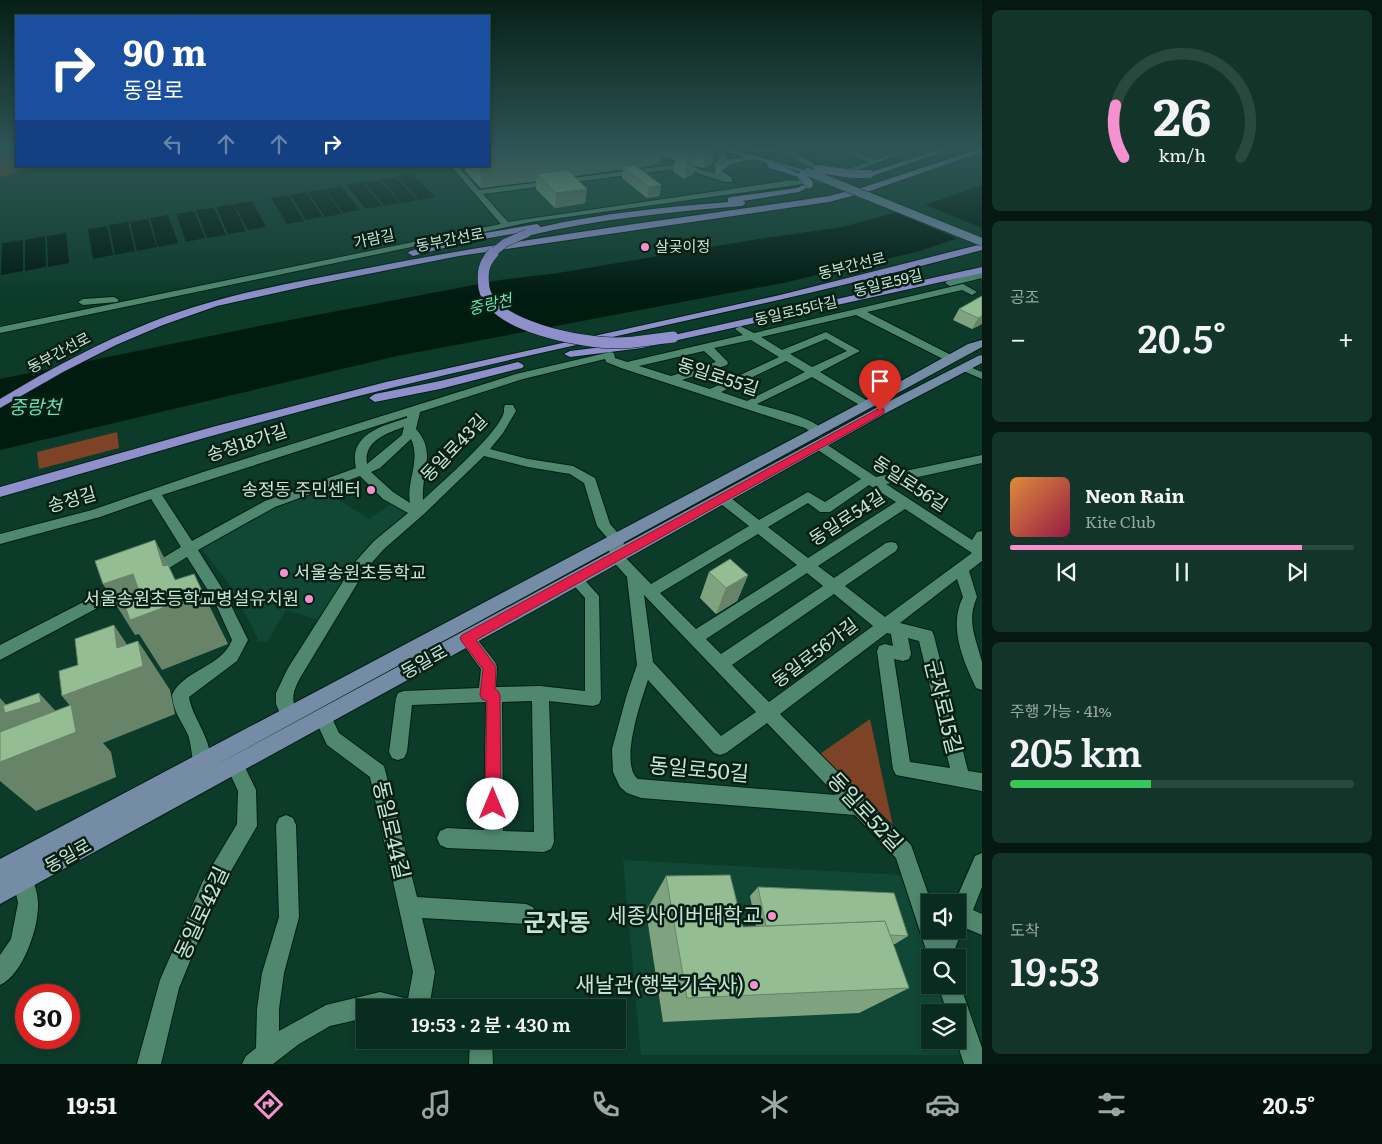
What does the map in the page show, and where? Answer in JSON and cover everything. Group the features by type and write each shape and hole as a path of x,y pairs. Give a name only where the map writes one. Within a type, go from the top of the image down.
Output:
{"highway":[{"path":"269,291 467,239 747,198"},
{"path":"669,209 796,198"},
{"name":"동부간선로","path":"0,404 112,342 214,304 269,291 490,248 834,198"},
{"path":"566,224 527,233 512,239 495,250 482,270 483,283 487,295 504,313 540,330 583,341 621,343 673,337"},
{"name":"동부간선로","path":"0,492 251,420 442,372 836,286 982,247"},
{"path":"251,420 306,412 415,390 560,356 628,348 847,299 982,260"},
{"path":"836,286 876,281 982,260"},
{"path":"847,299 860,298 982,270"}],"main road":[{"path":"864,198 982,242"},
{"path":"872,198 982,234"},
{"path":"977,345 977,338 982,335"},
{"name":"동일로","path":"0,871 557,570 616,549 722,498 818,438 866,405 949,358 977,345"},
{"name":"동일로","path":"0,893 540,599 575,579 616,549 818,438 965,368 982,358"},
{"path":"540,599 554,582 568,574 565,571 557,570"}],"street":[{"path":"483,198 504,222"},
{"name":"가람길","path":"0,330 531,220 688,198"},
{"name":"동일로59길","path":"949,358 850,307 982,275"},
{"name":"동일로55다길","path":"625,366 963,287 972,292"},
{"path":"870,318 982,289"},
{"path":"83,302 157,299"},
{"path":"740,329 866,405"},
{"path":"711,393 826,335 855,351 747,405"},
{"path":"670,380 722,363 706,347"},
{"name":"동일로55길","path":"610,355 610,360 625,366 809,426 818,438"},
{"name":"송정18가길","path":"362,471 360,455 366,440 374,434 520,376 610,355"},
{"path":"965,368 982,376"},
{"name":"동일로43길","path":"289,716 284,704 284,693 294,673 361,565 379,545 419,511 482,451 499,430 510,411 509,407"},
{"path":"0,653 152,571 189,548 270,504 376,465 408,436 412,419"},
{"name":"송정18가길","path":"154,493 412,419"},
{"name":"동일로43길","path":"412,419 420,441 421,467 416,495 419,511"},
{"name":"동일로56길","path":"818,438 871,480 980,547"},
{"path":"482,451 528,463 573,470 583,475 590,481 604,526 616,549"},
{"path":"871,480 982,459"},
{"path":"362,471 384,494 408,508 419,511"},
{"name":"동일로54길","path":"759,527 808,497 825,509 871,480"},
{"path":"154,493 220,597 240,640 239,647 232,655 187,687 180,695 182,709 196,732 202,763"},
{"name":"송정길","path":"0,540 95,514 154,493"},
{"name":"동일로54길","path":"722,498 891,627"},
{"name":"동일로54길","path":"810,565 904,502"},
{"path":"650,592 759,527"},
{"path":"720,664 891,547"},
{"name":"동일로56가길","path":"768,713 891,627 961,569 980,547"},
{"name":"동일로52길","path":"616,549 634,576 904,852 921,903"},
{"path":"695,638 810,565"},
{"path":"961,569 970,597 966,604 964,637 982,682"},
{"name":"동일로50길","path":"634,576 645,666 635,694 621,749 622,772 626,781 633,786 860,806"},
{"path":"404,698 540,693 593,699 592,596 575,579"},
{"name":"군자로15길","path":"891,627 926,636 961,778"},
{"name":"군자로15길","path":"891,627 903,654 885,651 902,769 982,782"},
{"path":"467,638 489,667 493,840"},
{"name":"동일로50길","path":"645,666 720,746 768,713"},
{"path":"391,680 404,698 398,752"},
{"path":"447,838 544,842 540,693"},
{"name":"동일로44길","path":"323,717 333,739 378,772 424,972 420,999"},
{"name":"동일로42길","path":"149,1064 168,988 210,888 247,826 247,790 235,765"},
{"path":"261,1058 273,973 289,917 286,825"},
{"path":"966,901 982,863"},
{"name":"동일로","path":"0,974 21,943 28,904 23,880"},
{"path":"409,907 526,914"},
{"path":"966,923 982,925"},
{"path":"951,994 976,1064"},
{"path":"261,1058 326,1016 356,1009"},
{"path":"481,1049 481,1064"}],"shaded area":[{"path":"482,198 672,198 504,222"},
{"path":"117,432 119,448 39,469 37,452"},
{"name":"서울송원초등학교","path":"317,486 369,519 392,503 407,509 405,515 367,550 318,620 286,610 267,642 256,641 258,638 229,584 201,548 234,524"},
{"path":"870,719 895,836 817,756"},
{"name":"세종사이버대학교","path":"623,860 902,875 921,931 921,939 924,939 927,949 921,949 921,994 945,994 949,1004 921,1004 921,1049 964,1049 968,1055 641,1055"}],"water":[{"path":"271,198 290,198 304,221 287,224"},
{"path":"292,198 310,198 323,217 306,220"},
{"path":"312,198 330,198 342,214 325,217"},
{"path":"331,198 350,198 360,210 343,213"},
{"path":"357,198 375,198 382,206 366,209"},
{"path":"377,198 395,198 400,203 384,206"},
{"path":"397,198 415,198 417,200 401,203"},
{"path":"417,198 432,198 419,200"},
{"name":"중랑천","path":"946,198 982,198 982,230 920,251 783,283 397,356 0,450 0,379 264,325 500,280 558,273 842,227"},
{"path":"252,201 266,227 248,230 234,204"},
{"path":"233,204 246,231 228,234 216,207"},
{"path":"214,208 226,235 207,238 196,210"},
{"path":"194,211 205,238 186,242 176,214"},
{"path":"168,215 178,243 158,247 150,218"},
{"path":"148,219 157,247 137,251 130,222"},
{"path":"128,222 135,251 115,255 109,225"},
{"path":"107,226 113,255 93,259 88,229"},
{"path":"66,233 69,263 48,267 47,236"},
{"path":"45,236 46,267 25,271 25,240"},
{"path":"23,240 23,271 1,275 2,243"}],"pier":[{"path":"921,203 982,228 982,233 960,240 892,211"}],"building":[{"path":"982,296 982,316 978,318 959,309"},
{"path":"155,540 163,566 168,565 175,580 194,574 203,593 130,620 123,600 140,594 133,574 103,584 95,561"},
{"path":"730,559 748,575 726,588 709,572"},
{"path":"114,625 117,648 138,641 143,666 62,696 59,671 78,665 75,639"},
{"path":"39,693 41,702 5,713 3,706"},
{"path":"71,705 76,732 0,762 0,732"},
{"path":"730,875 743,927 885,921 909,988 687,998 666,876"},
{"path":"758,887 894,893 908,936 890,935 885,921 766,926"}],"place":[{"name":"살곶이정","path":"645,247"},
{"name":"송정동 주민센터","path":"371,490"},
{"name":"서울송원초등학교","path":"284,573"},
{"name":"서울송원초등학교병설유치원","path":"309,599"},
{"name":"세종사이버대학교","path":"772,916"},
{"name":"새날관(행복기숙사)","path":"754,985"}],"district":[{"name":"군자동","path":"557,923"}],"route":[{"path":"493,804 494,695 487,695 489,667 467,638 599,565 616,558 880,411"}]}
